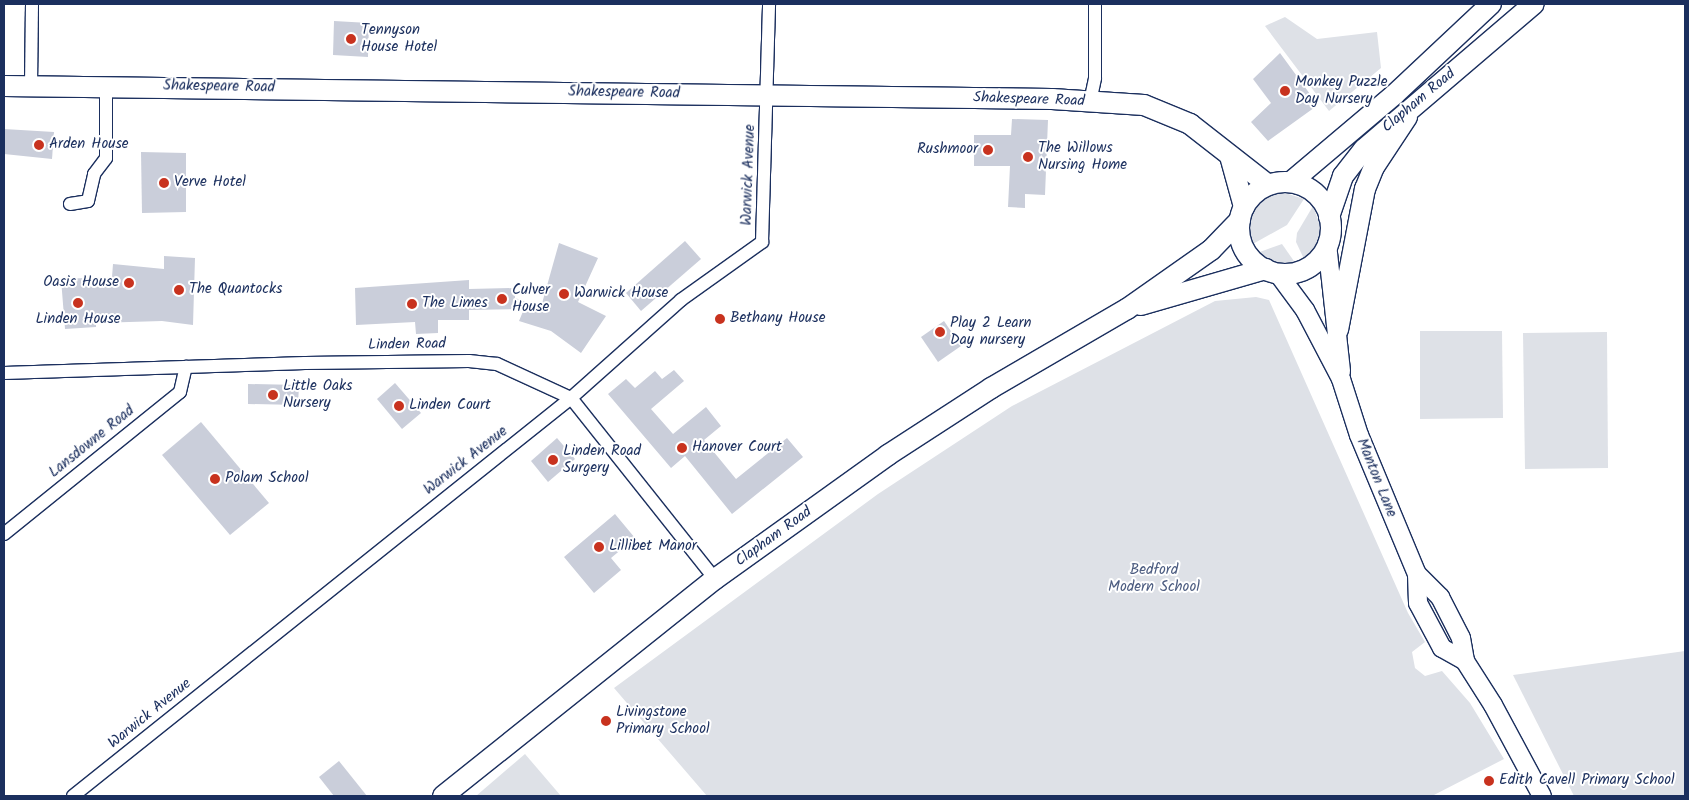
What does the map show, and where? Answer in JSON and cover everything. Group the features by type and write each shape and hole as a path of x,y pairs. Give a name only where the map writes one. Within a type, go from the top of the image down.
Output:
{"main road":[{"name":"Clapham Road","path":"1291,182 1380,107 1491,4"},
{"name":"Clapham Road","path":"1329,216 1349,166 1387,127 1410,111 1534,4"},
{"name":"Shakespeare Road","path":"4,86 768,94 1144,105 1190,124 1268,185"},
{"path":"1338,330 1365,189 1374,167 1410,111"},
{"path":"1230,156 1242,214 1247,252 1272,272 1304,270 1327,244 1329,216 1315,192 1291,182 1268,185 1242,214"},
{"name":"Clapham Road","path":"443,796 715,580 888,455 991,388 1128,309 1211,250 1242,214"},
{"name":"Clapham Road","path":"1128,309 1272,272"}],"street":[{"path":"32,4 32,86"},
{"path":"768,94 769,4"},
{"path":"1090,102 1095,78 1095,4"},
{"path":"70,204 88,201 94,174 106,158 106,86"},
{"name":"Warwick Avenue","path":"73,796 571,398 676,304 762,242 768,94"},
{"name":"Manton Lane","path":"1327,244 1338,330 1341,379"},
{"name":"Manton Lane","path":"1272,272 1305,310 1341,379 1359,435 1416,574 1440,597 1462,638 1465,661 1494,705 1542,796"},
{"name":"Linden Road","path":"4,373 186,366 469,361 497,364 571,398 715,580"},
{"name":"Lansdowne Road","path":"4,534 10,522 180,392 186,366"}],"green space":[{"path":"1285,17 1317,39 1377,32 1381,68 1329,111 1265,26"},
{"path":"1282,192 1304,199 1287,225 1251,245 1249,217 1266,197"},
{"path":"1313,206 1321,228 1319,241 1304,259 1296,242 1297,233"},
{"path":"1282,244 1296,264 1270,263 1257,253"},
{"name":"Bedford Modern School","path":"1256,297 1269,300 1408,613 1425,642 1412,652 1415,668 1425,676 1442,671 1470,703 1504,759 1432,796 707,796 614,688 878,494 1012,406 1215,301"},
{"path":"1420,331 1502,331 1503,418 1420,419"},
{"path":"1607,332 1608,468 1525,469 1523,333"},
{"path":"1685,651 1685,796 1574,796 1513,675"},
{"path":"525,754 561,796 476,796"}],"building":[{"name":"Tennyson House Hotel","path":"334,21 369,23 368,57 333,55"},
{"name":"Monkey Puzzle Day Nursery","path":"1280,53 1318,105 1268,141 1251,122 1271,103 1253,79"},
{"name":"The Willows Nursing Home","path":"1012,119 1048,120 1045,195 1025,194 1025,208 1008,207 1010,166 974,166 974,135 1011,135"},
{"path":"4,129 54,132 52,159 4,154"},
{"name":"Verve Hotel","path":"141,152 186,153 186,212 142,213"},
{"path":"685,241 701,259 641,311 626,293"},
{"path":"559,243 598,258 578,302 606,316 581,353 551,331 519,321 524,309 469,310 469,320 438,320 438,333 416,334 415,322 356,325 355,288 469,280 469,289 515,288 515,298 541,307"},
{"path":"164,256 195,258 193,325 162,321 96,323 96,327 65,329 61,279 112,277 113,264 164,269"},
{"name":"Play 2 Learn Day nursery","path":"944,321 961,346 938,362 921,337"},
{"name":"Hanover Court","path":"674,370 684,381 651,409 673,434 706,407 721,426 704,440 736,479 787,438 803,457 732,514 685,456 671,468 608,394 626,379 635,388 655,371 662,379"},
{"name":"Linden Court","path":"395,383 421,413 402,429 377,399"},
{"name":"Little Oaks Nursery","path":"248,384 299,385 298,405 248,404"},
{"name":"Polam School","path":"201,422 269,503 230,535 162,455"},
{"name":"Linden Road Surgery","path":"557,438 575,459 548,482 531,461"},
{"name":"Lillibet Manor","path":"615,514 635,538 611,558 621,570 594,593 564,557"},
{"path":"339,761 367,796 334,796 319,777"}],"place":[{"name":"Tennyson House Hotel","path":"351,39"},
{"name":"Monkey Puzzle Day Nursery","path":"1285,91"},
{"name":"Arden House","path":"39,145"},
{"name":"Rushmoor","path":"988,150"},
{"name":"The Willows Nursing Home","path":"1028,157"},
{"name":"Verve Hotel","path":"164,183"},
{"name":"Oasis House","path":"129,283"},
{"name":"The Quantocks","path":"179,290"},
{"name":"Warwick House","path":"564,294"},
{"name":"Culver House","path":"502,299"},
{"name":"Linden House","path":"78,303"},
{"name":"The Limes","path":"412,304"},
{"name":"Bethany House","path":"720,319"},
{"name":"Play 2 Learn Day nursery","path":"940,332"},
{"name":"Little Oaks Nursery","path":"273,395"},
{"name":"Linden Court","path":"399,406"},
{"name":"Hanover Court","path":"682,448"},
{"name":"Linden Road Surgery","path":"553,460"},
{"name":"Polam School","path":"215,479"},
{"name":"Lillibet Manor","path":"599,547"},
{"name":"Livingstone Primary School","path":"606,721"},
{"name":"Edith Cavell Primary School","path":"1489,781"}]}
